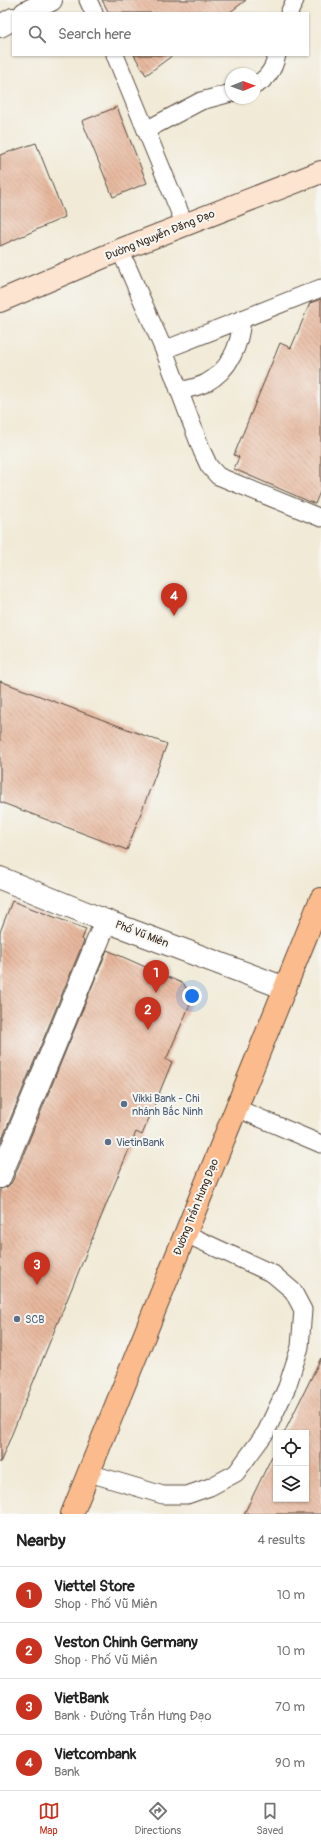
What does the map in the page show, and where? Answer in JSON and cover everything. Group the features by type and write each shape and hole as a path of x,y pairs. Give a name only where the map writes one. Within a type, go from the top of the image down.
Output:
{"main road":[{"name":"Đường Nguyễn Đăng Đạo","path":"0,302 120,250 321,172"},
{"name":"Đường Trần Hưng Đạo","path":"72,1514 321,899"}],"street":[{"path":"27,12 51,0"},
{"path":"0,26 12,20"},
{"name":"Phố Vũ Miên","path":"0,878 106,921 285,988"},
{"path":"0,1177 106,921"}],"lane":[{"path":"88,0 94,12"},
{"path":"289,12 295,0"},
{"path":"115,56 185,225"},
{"path":"261,83 274,68 277,56"},
{"path":"146,130 201,101 225,95"},
{"path":"120,250 164,350 179,392 209,466 218,476 321,518"},
{"path":"164,350 321,288"},
{"path":"179,392 206,383 219,373 230,360 241,334 242,319"},
{"path":"236,1108 321,1144"},
{"path":"89,1473 163,1495 187,1495 210,1487 236,1473 266,1432 287,1387 300,1347 303,1310 293,1291 273,1274 186,1234"}],"building":[{"path":"102,0 246,0 230,12 108,12"},
{"path":"135,56 172,56 146,75"},
{"path":"117,107 147,183 113,197 82,121"},
{"path":"36,143 65,217 0,246 0,155"},
{"path":"321,299 321,489 315,504 234,469 239,457 234,455 280,343 291,348 310,303"},
{"path":"0,681 167,744 127,850 0,802"},
{"path":"12,901 86,929 82,939 84,941 0,1144 0,932"},
{"path":"107,950 184,984 192,1000 166,1060 172,1062 142,1135 136,1132 0,1463 0,1189 7,1187 12,1182"},
{"path":"321,1358 321,1514 244,1514 273,1454 273,1502 309,1502 309,1430 285,1430"}],"place":[{"name":"Vietcombank","path":"174,616"},
{"name":"Viettel Store","path":"156,993"},
{"name":"Veston Chinh Germany","path":"148,1030"},
{"name":"Vikki Bank - Chi nhánh Bắc Ninh","path":"124,1104"},
{"name":"VietinBank","path":"108,1142"},
{"name":"VietBank","path":"37,1285"},
{"name":"SCB","path":"17,1319"}]}
